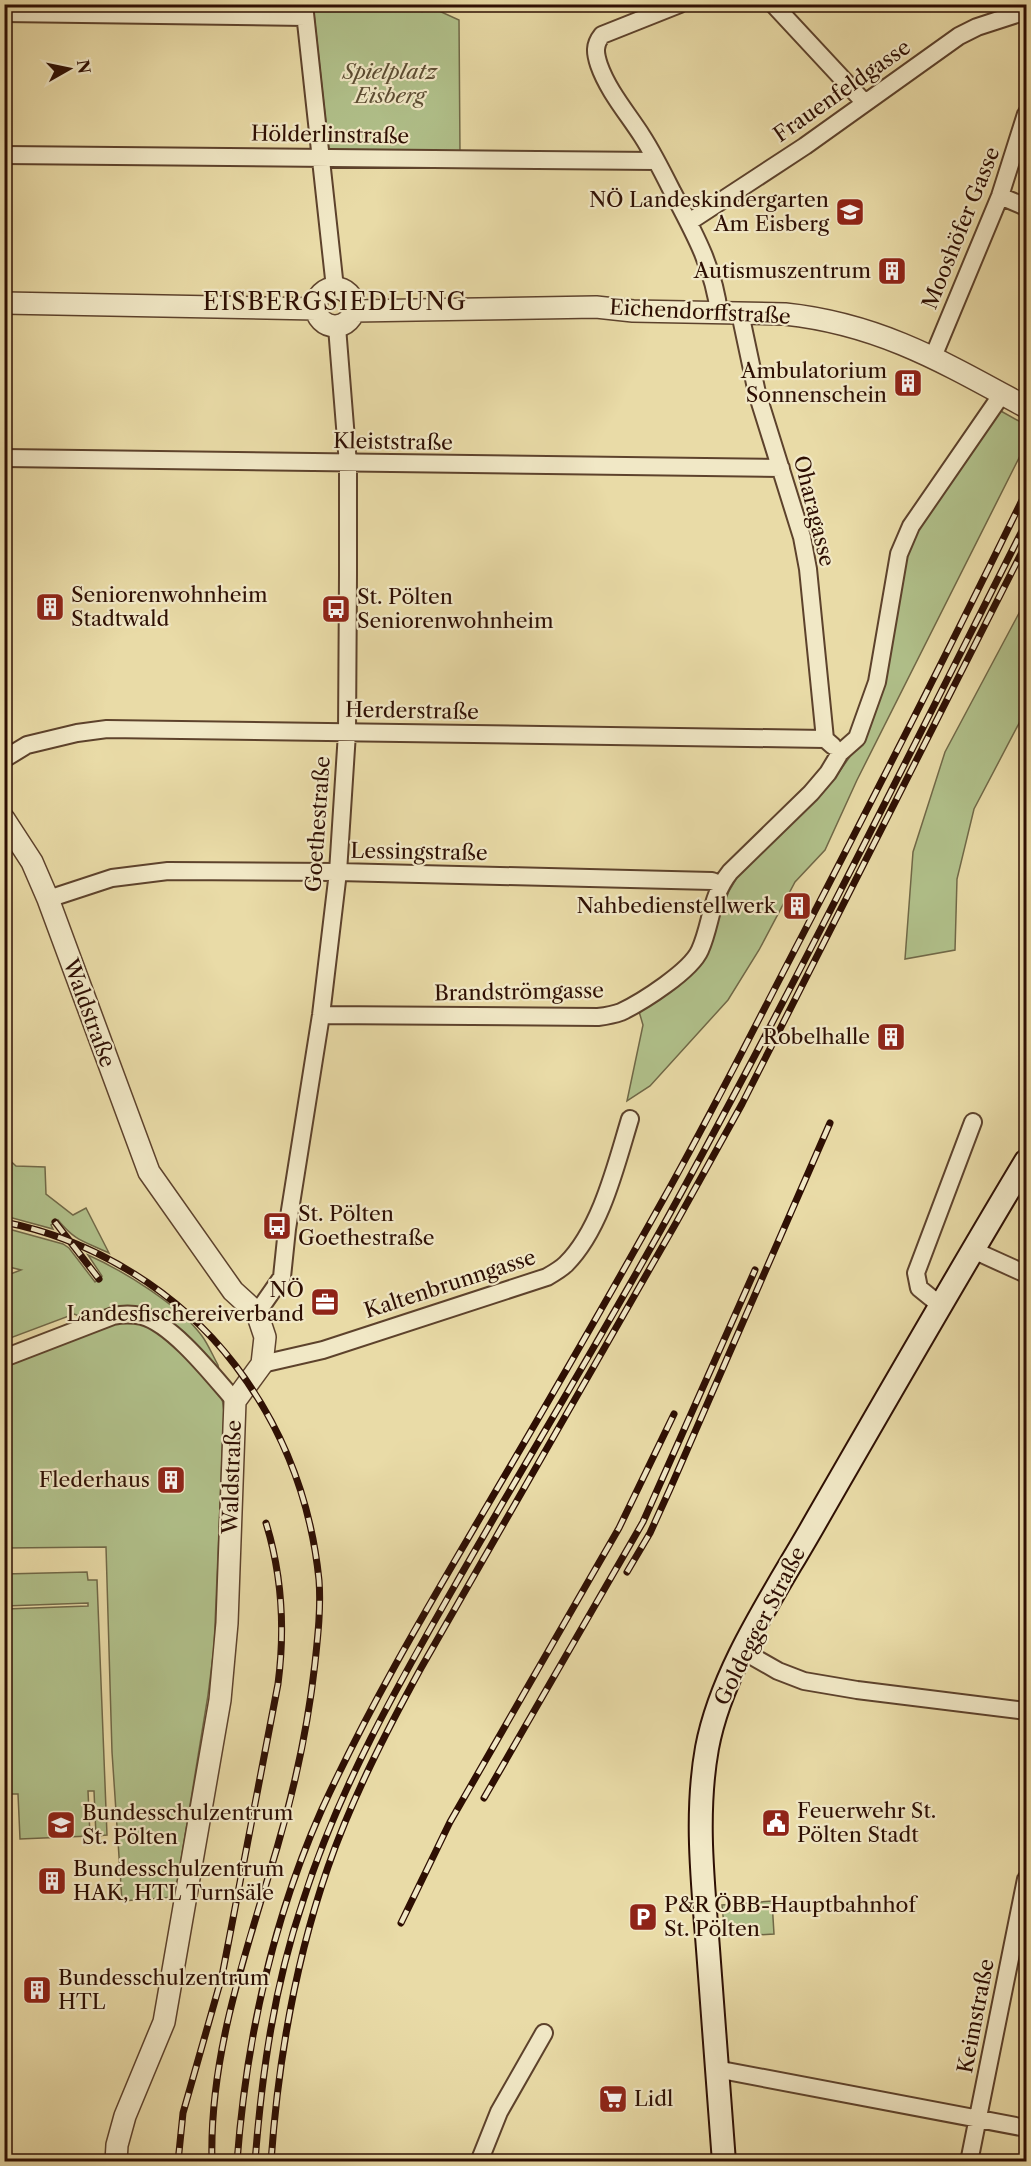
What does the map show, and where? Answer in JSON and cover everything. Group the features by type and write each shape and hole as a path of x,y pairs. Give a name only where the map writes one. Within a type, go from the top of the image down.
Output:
{"main road":[{"name":"Goldegger Straße","path":"724,2162 701,1855 701,1795 714,1717 724,1689 743,1651 940,1305 1026,1161"}],"street":[{"path":"680,4 612,30 596,43 596,52 599,66 608,84 656,161 689,222 710,270 719,313"},
{"path":"773,4 865,103"},
{"path":"4,13 304,11 335,288"},
{"name":"Frauenfeldgasse","path":"689,222 805,146 959,36 977,27 1026,11"},
{"name":"Mooshöfer Gasse","path":"933,357 1000,196 1026,114"},
{"name":"Hölderlinstraße","path":"4,154 656,161"},
{"path":"1000,196 1026,207"},
{"path":"335,288 344,290 351,297 354,311 348,321 337,327 323,322 316,309 320,295 335,288"},
{"path":"4,303 316,309"},
{"name":"Eichendorffstraße","path":"354,311 596,307 633,311 785,314 831,321 881,335 933,357 1014,400"},
{"name":"Oharagasse","path":"740,314 757,393 802,537 808,569 825,739"},
{"name":"Goethestraße","path":"257,1313 282,1277 321,1015 338,873 347,733 348,464 337,327"},
{"path":"825,739 840,753 862,729 877,682 899,554 911,526 1014,400"},
{"name":"Kleiststraße","path":"4,458 781,468"},
{"name":"Herderstraße","path":"4,759 27,745 77,733 107,729 825,739"},
{"name":"Brandströmgasse","path":"321,1015 598,1017 621,1012 689,967 700,951 720,884 811,793 828,773 840,753"},
{"name":"Waldstraße","path":"4,819 32,862 48,899 149,1172 233,1291 257,1313"},
{"name":"Lessingstraße","path":"48,899 112,878 168,871 712,881 720,884"},
{"name":"Kaltenbrunngasse","path":"262,1364 334,1346 547,1277 564,1266 578,1251 606,1197 630,1119"},
{"path":"940,1305 919,1288 916,1273 973,1122"},
{"path":"972,1250 1026,1274"},
{"path":"257,1313 265,1337 262,1364"},
{"path":"4,1358 114,1316 130,1314 142,1316 153,1320 178,1340 235,1401"},
{"name":"Waldstraße","path":"116,2162 117,2145 125,2116 164,2022 220,1700 227,1623 235,1401 262,1364"},
{"path":"743,1651 778,1671 804,1681 857,1690 1026,1711"},
{"name":"Keimstraße","path":"969,2162 1026,1879"},
{"path":"479,2162 500,2112 544,2033"},
{"path":"716,2069 1026,2128"}],"green space":[{"name":"Spielplatz Eisberg","path":"313,5 426,5 459,20 460,153 329,151"},
{"path":"999,410 1026,425 1026,444 857,780 825,850 795,882 759,950 728,1000 650,1086 627,1101 643,1025 638,1008 702,959 729,891 739,874 837,775 860,742 902,554 917,525"},
{"path":"1026,600 1026,710 974,809 957,879 955,950 905,959 913,852 945,752"},
{"path":"5,1156 16,1166 45,1167 46,1194 73,1215 86,1208 109,1253 75,1237 58,1220 51,1225 53,1229 5,1216"},
{"path":"5,1228 63,1244 69,1248 95,1282 102,1276 88,1255 150,1290 192,1324 202,1336 219,1370 155,1318 93,1321 74,1314 5,1340 5,1276 21,1270 5,1266"},
{"path":"129,1319 150,1324 183,1352 222,1398 224,1412 214,1648 175,1897 122,1901 112,1752 106,1547 5,1548 5,1364"},
{"path":"87,1572 88,1580 97,1580 107,1835 96,1836 94,1791 88,1791 90,1836 20,1839 18,1794 5,1794 5,1609 88,1606 88,1603 5,1606 5,1574"},
{"path":"772,1901 774,1934 725,1937 722,1905"}],"waterway":[{"path":"411,4 422,10"}],"railway":[{"path":"237,2162 247,2071 264,1981 289,1894 322,1809 340,1770 443,1580 598,1314 700,1132 888,769 1026,492"},
{"path":"255,2162 261,2095 284,1965 318,1859 352,1776 414,1658 617,1307 715,1130 850,871 1026,523"},
{"path":"271,2162 283,2049 297,1975 316,1903 337,1841 370,1766 421,1668 742,1104 1026,544"},
{"path":"627,1572 650,1533 670,1489 830,1123"},
{"path":"4,1222 38,1230 102,1256 133,1273 188,1314 235,1365 267,1414 292,1466 309,1522 315,1551 320,1600 309,1710 290,1802 242,1963 223,2042 213,2122 212,2162"},
{"path":"55,1222 99,1279"},
{"path":"484,1798 643,1522 755,1270"},
{"path":"401,1923 450,1822 619,1528 674,1414"},
{"path":"178,2162 183,2113 222,1976 278,1684 281,1603 276,1562 266,1523"}],"place":[{"name":"NÖ Landeskindergarten Am Eisberg","path":"850,212"},
{"name":"Autismuszentrum","path":"892,271"},
{"name":"Ambulatorium Sonnenschein","path":"908,383"},
{"name":"Seniorenwohnheim Stadtwald","path":"50,607"},
{"name":"St. Pölten Seniorenwohnheim","path":"336,609"},
{"name":"Nahbedienstellwerk","path":"797,906"},
{"name":"Robelhalle","path":"891,1037"},
{"name":"St. Pölten Goethestraße","path":"277,1226"},
{"name":"NÖ Landesfischereiverband","path":"325,1302"},
{"name":"Flederhaus","path":"171,1480"},
{"name":"Feuerwehr St. Pölten Stadt","path":"776,1823"},
{"name":"Bundesschulzentrum St. Pölten","path":"61,1825"},
{"name":"Bundesschulzentrum HAK, HTL Turnsäle","path":"52,1881"},
{"name":"P&R ÖBB-Hauptbahnhof St. Pölten","path":"643,1917"},
{"name":"Bundesschulzentrum HTL","path":"37,1990"},
{"name":"Lidl","path":"613,2099"}],"district":[{"name":"EISBERGSIEDLUNG","path":"335,302"}]}
